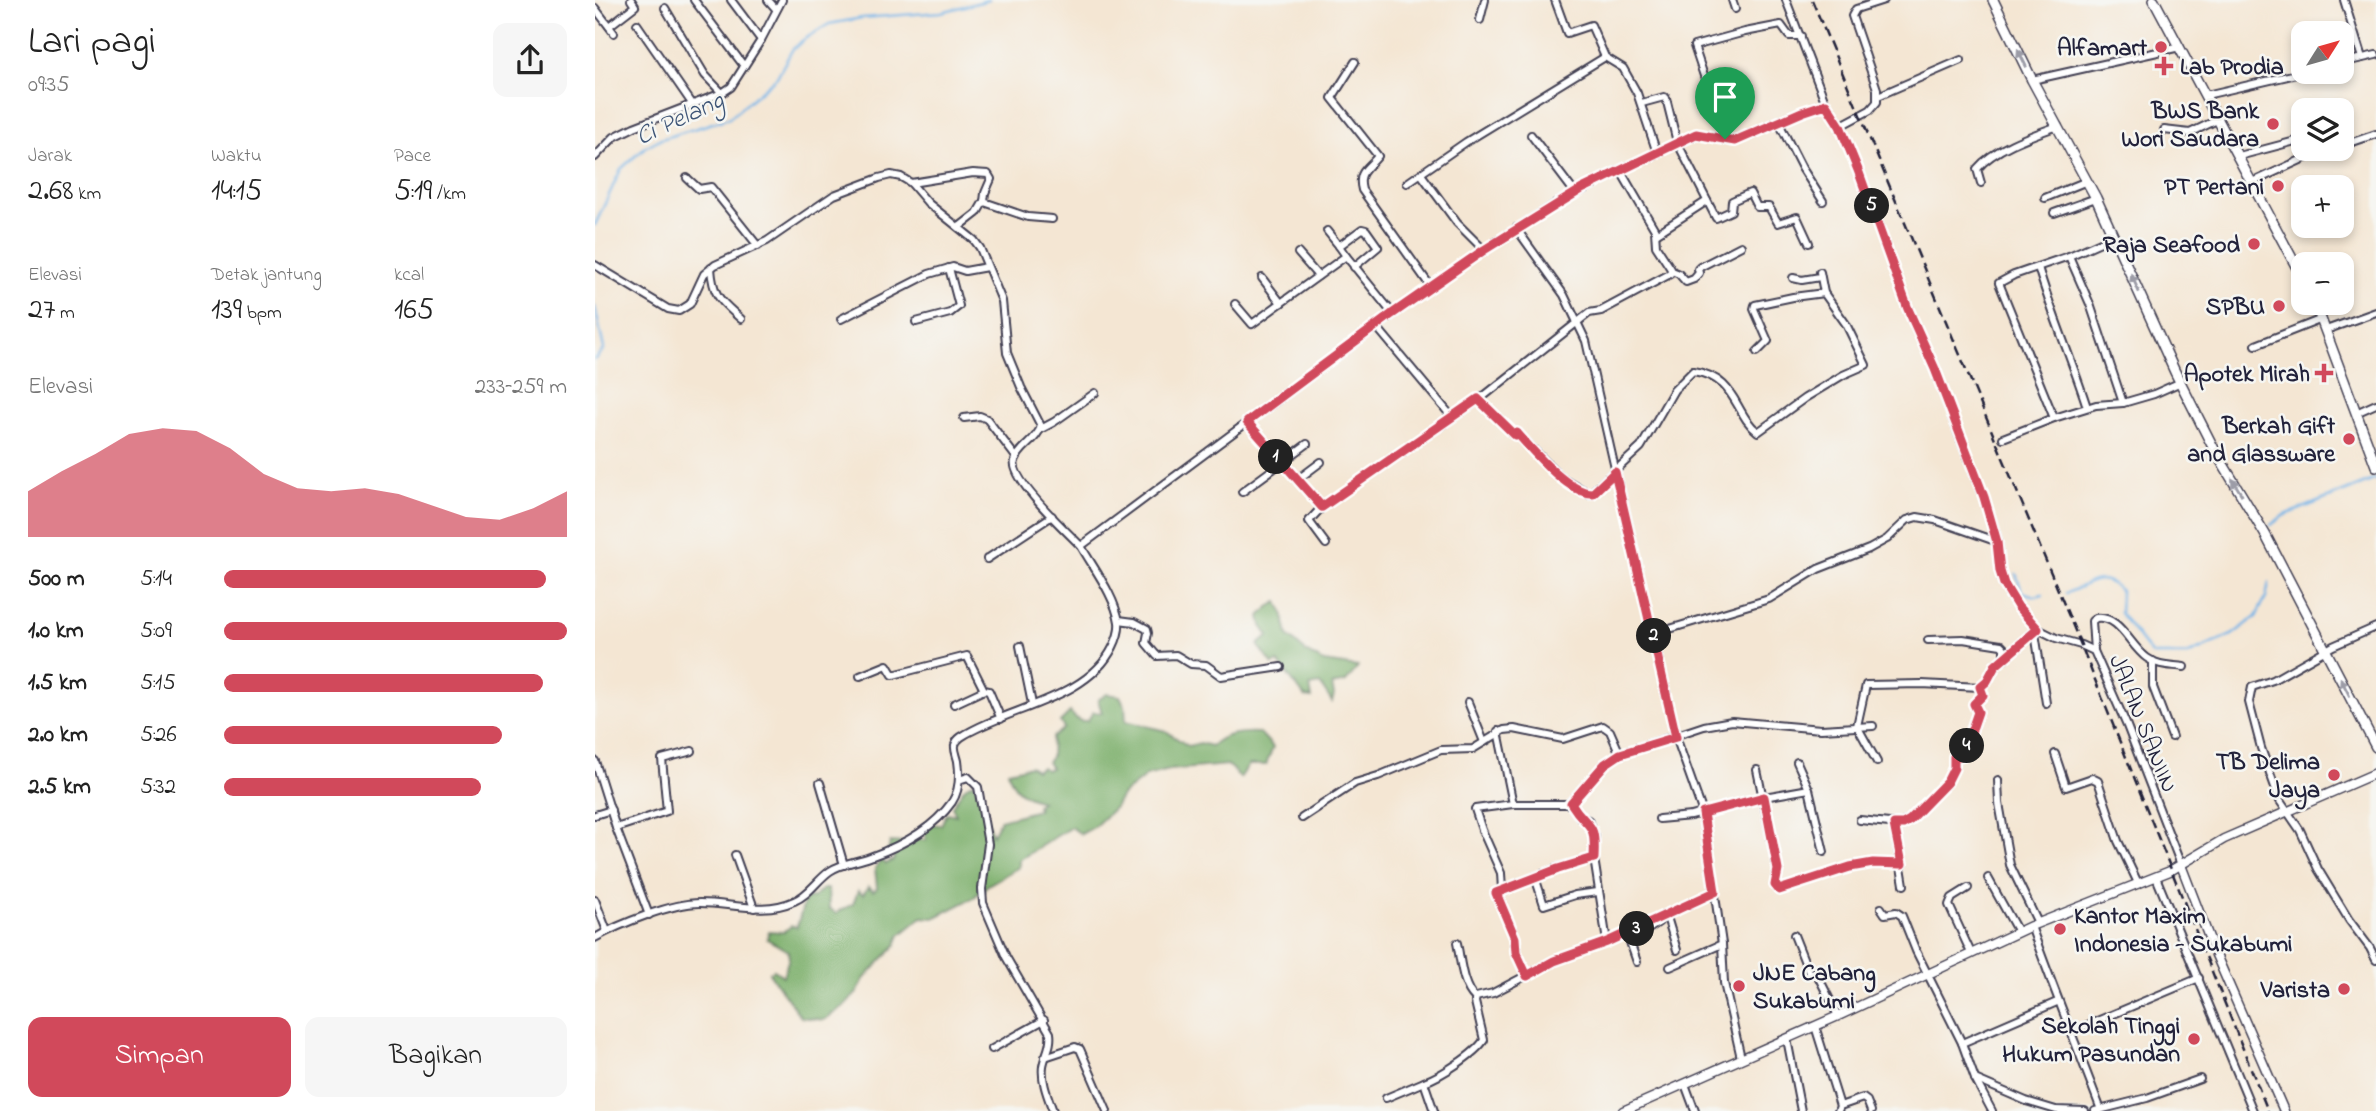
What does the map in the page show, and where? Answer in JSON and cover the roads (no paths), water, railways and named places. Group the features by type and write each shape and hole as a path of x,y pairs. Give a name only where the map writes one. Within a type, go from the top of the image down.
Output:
{"main road":[{"path":"1993,0 2032,80 2096,198 2215,451 2265,534 2376,747"},
{"path":"2154,0 2291,256"},
{"path":"2320,315 2376,466"}],"street":[{"path":"609,26 635,6 631,0"},
{"path":"694,0 744,66"},
{"path":"731,0 761,40"},
{"path":"768,0 776,9"},
{"path":"595,157 614,137 731,87 761,40 782,0"},
{"path":"1480,20 1485,0"},
{"path":"1555,0 1567,33 1591,25 1605,57 1623,68 1642,103 1657,153"},
{"path":"1732,0 1735,9"},
{"name":"JALAN SANIIN","path":"1786,0 1826,104 1840,126 1877,217 1908,309 1935,369 1984,497 1997,542 2004,584 2037,631 2094,651 2127,726 2181,865"},
{"path":"1840,126 1870,110 1877,102 1878,96 1852,16 1856,9 1884,0"},
{"path":"2344,0 2362,58"},
{"path":"595,8 614,33"},
{"path":"665,8 705,75 722,93"},
{"path":"637,24 693,105"},
{"path":"1725,139 1695,46 1781,24 1790,36 1801,36"},
{"path":"2032,80 2180,47"},
{"path":"2354,60 2376,55"},
{"path":"1407,183 1467,142 1605,57"},
{"path":"1878,96 1961,60"},
{"path":"1355,62 1332,98 1378,156 1362,173 1362,190 1431,287"},
{"path":"2206,96 2291,75"},
{"path":"1642,103 1665,97 1677,142 1718,219 1731,211 1732,201 1750,193 1757,207 1769,207 1778,223 1797,217 1809,243"},
{"path":"1081,546 1392,314 1516,228 1575,193 1677,142 1700,133 1735,141 1826,104"},
{"path":"2164,130 2190,133 2218,119"},
{"path":"1779,123 1823,201"},
{"path":"1981,183 1977,169 1984,161 2022,139 2057,126"},
{"path":"2354,142 2376,134"},
{"path":"1531,135 1575,193"},
{"path":"2239,156 2291,142"},
{"path":"2253,182 2298,161"},
{"path":"1619,170 1656,234 1656,246 1672,271 1686,282 1694,279 1700,267 1741,246"},
{"path":"911,183 961,174 988,174 991,179 984,201 977,213 959,227"},
{"path":"1421,174 1457,223 1484,250"},
{"path":"595,265 673,311 680,311 690,304 704,274 711,268 758,246 834,195 891,175 911,183 928,203 977,244 1002,301 1007,353 1041,429"},
{"path":"687,178 699,189 711,187 758,246"},
{"path":"2045,198 2087,181"},
{"path":"2054,213 2096,198"},
{"path":"984,201 1017,215 1052,219"},
{"path":"1656,234 1707,201"},
{"path":"1339,246 1364,228 1377,244 1377,250 1354,267"},
{"path":"1516,228 1549,271 1586,341 1676,737 1703,813 1722,944 1724,983 1741,1058"},
{"path":"1327,230 1392,314"},
{"path":"2054,418 1999,283 2014,275 2069,257 2114,236"},
{"path":"1299,253 1318,276"},
{"path":"1235,304 1252,324 1346,256"},
{"path":"2069,257 2090,304 2123,403"},
{"path":"841,318 915,280 949,268 965,271 987,267"},
{"path":"2038,267 2087,407"},
{"path":"711,268 712,288 720,300 741,319"},
{"path":"916,322 950,313 959,306 949,268"},
{"path":"1326,544 1308,521 1322,507 1478,399 1577,321 1589,313 1601,311 1640,292 1672,271"},
{"path":"1478,399 1501,423 1515,435 1517,433 1544,463 1570,484 1588,493 1593,493 1641,447 1674,390 1693,371 1716,379 1726,387 1757,432 1805,398 1843,375 1865,366 1846,324 1824,293 1820,275 1802,280 1793,278"},
{"path":"1262,278 1281,303"},
{"path":"1757,352 1768,341 1754,309 1755,305 1824,293"},
{"path":"2326,330 2376,312"},
{"path":"2256,345 2322,320"},
{"path":"1376,326 1452,417"},
{"path":"2003,438 2087,407 2123,403 2181,382"},
{"path":"595,938 649,915 693,903 754,908 796,901 830,871 872,857 929,827 954,799 959,780 954,746 957,741 1068,689 1104,663 1119,632 1119,620 1109,597 1081,546 1017,474 1014,464 1016,457 1041,429 1095,393"},
{"path":"2356,413 2376,404"},
{"path":"964,418 980,416 987,419 1016,457"},
{"path":"1247,422 1322,507"},
{"path":"1242,492 1307,444"},
{"path":"1297,480 1321,462"},
{"path":"987,559 1052,516"},
{"path":"1653,634 1769,599 1818,569 1869,549 1887,539 1907,520 1917,517 1935,520 1997,542"},
{"path":"2094,651 2092,621 2106,617 2113,621 2141,653 2153,661 2165,666 2185,667"},
{"path":"1119,620 1134,622 1147,629 1146,643 1157,656 1176,654 1191,664 1204,665 1222,676 1280,667"},
{"path":"2376,627 2273,680 2256,685 2250,690 2249,702 2261,748 2286,812 2300,831 2318,869 2349,920 2376,960"},
{"path":"1877,762 1857,726 1866,685 1980,687 1987,681 1995,666 2037,631"},
{"path":"2037,631 2046,703"},
{"path":"1928,640 1963,639 2001,645 2004,648 2004,660"},
{"path":"1020,646 1032,704"},
{"path":"860,676 887,665 893,675 967,656 983,690"},
{"path":"2153,661 2153,687 2172,737"},
{"path":"1860,820 1903,824 1947,782 1954,768 1954,757 1963,755 1973,731 1978,712 1974,704 1983,695 1980,687"},
{"path":"954,704 983,690 989,691 1001,719"},
{"path":"1468,702 1484,742"},
{"path":"1502,890 1501,873 1474,810 1513,804 1571,803 1605,764 1620,754 1704,726 1732,721 1821,729 1873,726"},
{"path":"1302,818 1355,783 1441,750 1471,750 1498,731 1514,729 1563,739 1603,726 1610,731 1620,754"},
{"path":"1498,731 1513,804"},
{"path":"616,828 667,811 662,759 692,751"},
{"path":"2055,754 2066,787 2092,778 2098,781 2118,841 2138,883"},
{"path":"595,761 616,828 649,915"},
{"path":"1797,762 1809,789 1824,852"},
{"path":"1757,770 1778,870 1775,885 1779,890 1857,866 1873,863 1902,864"},
{"path":"1623,1111 1838,1016 2018,932 2156,877 2224,839 2376,773"},
{"path":"959,780 968,777 975,783 986,832 988,844 981,898 1006,957 1044,1020 1051,1040 1042,1076 1053,1111"},
{"path":"1999,780 1999,803 2010,865 2035,925 2057,1002 2101,1110"},
{"path":"820,783 844,865"},
{"path":"1659,819 1703,813 1764,797 1809,789"},
{"path":"1571,803 1580,817 1588,820 1595,837 1594,858 1607,942"},
{"path":"595,815 611,810"},
{"path":"1894,824 1904,885"},
{"path":"735,855 754,908"},
{"path":"1527,976 1496,893 1594,858"},
{"path":"2181,865 2213,948 2284,1111"},
{"path":"1535,877 1544,905 1575,895 1598,892"},
{"path":"2156,877 2253,1111"},
{"path":"1988,878 2018,932"},
{"path":"1968,888 1949,902 1971,953"},
{"path":"1637,962 1630,942 1667,917 1715,894"},
{"path":"1475,998 1493,993 1554,961 1607,942 1715,894"},
{"path":"595,900 607,931"},
{"path":"1881,908 1885,914 1896,912 1902,916 1992,1111"},
{"path":"1667,917 1677,950"},
{"path":"1794,935 1809,973 1816,972 1838,1016"},
{"path":"1386,1098 1439,1075 1483,1043 1475,998 1463,974 1457,943"},
{"path":"1670,967 1722,944"},
{"path":"2071,1032 2199,978"},
{"path":"1962,1043 2057,1002"},
{"path":"992,1049 1044,1020"},
{"path":"1815,1026 1839,1108 1863,1098 1871,1111"},
{"path":"1787,1039 1801,1111"},
{"path":"1045,1057 1076,1047 1080,1049 1107,1111"},
{"path":"1975,1079 2026,1101 2056,1110 2085,1111"},
{"path":"2095,1111 2147,1098 2200,1079"},
{"path":"1424,1082 1433,1111"},
{"path":"1685,1084 1695,1111"}],"waterway":[{"name":"Ci Pelang","path":"595,225 621,169 645,147 658,140 729,118 777,77 792,50 829,24 862,18 941,12 989,0"},
{"name":"Ci Pelang","path":"595,307 604,349 595,359"},
{"path":"2271,525 2283,516 2376,479"},
{"path":"2016,574 2022,592 2035,596 2043,594"},
{"path":"2066,593 2093,581 2113,584 2121,591 2120,613 2152,655 2187,655 2232,635 2256,617 2266,597 2269,582"}],"railway":[{"path":"1812,0 2081,645 2268,1111"}],"place":[{"name":"Alfamart","path":"2161,47"},
{"name":"Lab Prodia","path":"2164,66"},
{"name":"BWS Bank Wori Saudara","path":"2273,124"},
{"name":"PT Pertani","path":"2278,186"},
{"name":"Raja Seafood","path":"2254,244"},
{"name":"SPBU","path":"2279,306"},
{"name":"Apotek Mirah","path":"2324,373"},
{"name":"Berkah Gift and Glassware","path":"2349,439"},
{"name":"TB Delima Jaya","path":"2334,775"},
{"name":"Kantor Maxim Indonesia - Sukabumi","path":"2060,929"},
{"name":"JNE Cabang Sukabumi","path":"1739,986"},
{"name":"Varista","path":"2344,989"},
{"name":"Sekolah Tinggi Hukum Pasundan","path":"2194,1039"}]}
